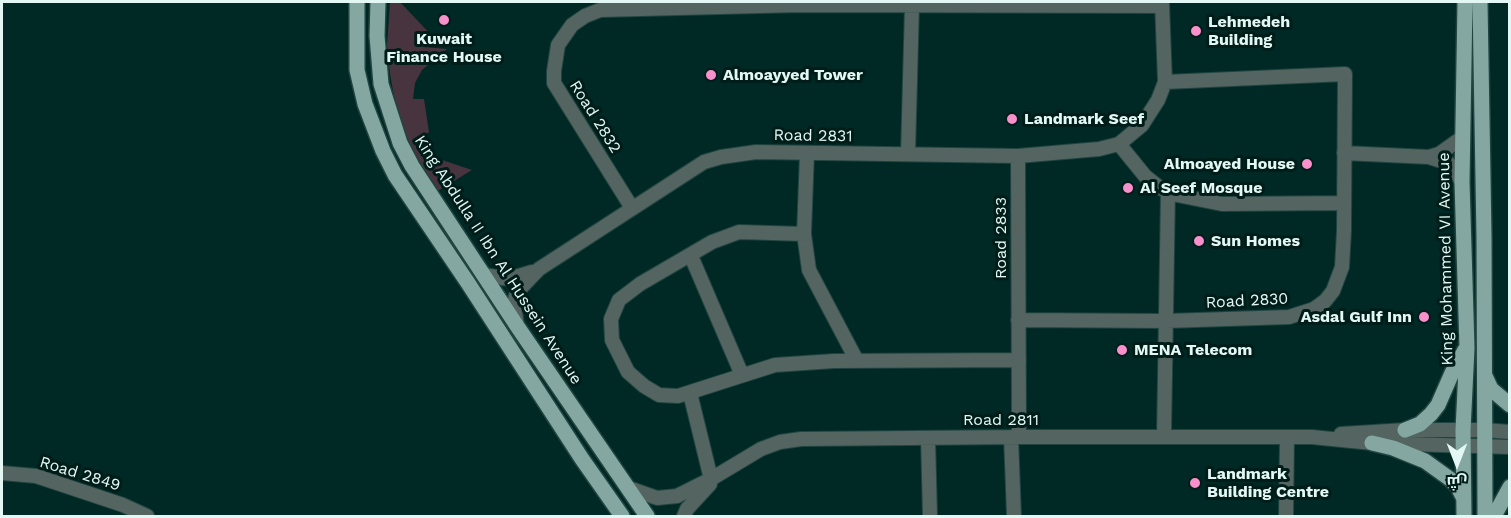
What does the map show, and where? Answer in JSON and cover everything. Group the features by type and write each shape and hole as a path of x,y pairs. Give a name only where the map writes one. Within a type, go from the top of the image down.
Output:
{"main road":[{"path":"357,2 357,70 365,104 395,175 620,515"},
{"name":"King Abdulla II Ibn Al Hussein Avenue","path":"378,2 377,36 381,84 400,143 412,166 517,326 647,516"},
{"name":"King Mohammed VI Avenue","path":"1464,516 1463,430 1467,348 1462,182 1465,2"},
{"path":"1480,2 1485,516"},
{"path":"1405,430 1420,424 1438,405 1452,373 1467,348"},
{"path":"1485,375 1491,389 1509,405"},
{"path":"1372,443 1393,447 1425,461 1450,479 1463,496"},
{"path":"1494,516 1509,487"}],"street":[{"name":"Road 2831","path":"484,275 509,279 539,269 704,162 721,157 756,152 1017,156 1099,149 1119,144 1142,125 1166,82 1162,4"},
{"name":"Road 2832","path":"632,208 555,83 554,71 558,45 572,25 600,10 1162,4"},
{"path":"908,154 912,5"},
{"name":"Road 2830","path":"1166,82 1345,74 1342,267 1339,279 1329,296 1314,309 1289,317 1166,321"},
{"path":"1429,157 1439,154 1463,137"},
{"path":"1119,144 1145,176 1160,188 1177,195 1222,204 1343,202"},
{"path":"807,153 804,234 809,270 857,361"},
{"path":"1344,153 1429,157 1448,163 1462,182"},
{"name":"Road 2833","path":"1014,516 1019,360 1017,156"},
{"path":"1164,436 1168,191"},
{"path":"804,234 739,232 712,243 640,284 619,300 611,319 612,340 628,372 659,395 678,396 775,365 834,361 1019,360"},
{"path":"691,256 742,375"},
{"name":"Road 2831","path":"517,326 514,303 517,292 539,269"},
{"path":"1018,320 1166,321"},
{"path":"834,361 839,349 841,330"},
{"path":"690,393 700,439 717,476"},
{"name":"Road 2811","path":"1312,437 1405,430 1509,432"},
{"path":"1286,516 1287,437"},
{"name":"Road 2811","path":"629,488 657,498 677,496 717,476 761,449 780,442 801,439 1312,437 1372,443 1509,447"},
{"path":"928,438 930,516"},
{"name":"Road 2849","path":"2,473 36,476 123,505 147,516"},
{"name":"Road 2811","path":"684,516 700,493 717,476"}],"shaded area":[{"path":"390,2 400,2 435,39 437,47 424,47 447,49 422,70 415,83 413,99 424,99 429,132 422,136 432,152 442,160 472,170 436,192 409,148 398,118 387,45"}],"place":[{"name":"Kuwait Finance House","path":"444,20"},
{"name":"Lehmedeh Building","path":"1196,31"},
{"name":"Almoayyed Tower","path":"711,75"},
{"name":"Landmark Seef","path":"1012,119"},
{"name":"Almoayed House","path":"1307,164"},
{"name":"Al Seef Mosque","path":"1128,188"},
{"name":"Sun Homes","path":"1199,241"},
{"name":"Asdal Gulf Inn","path":"1424,317"},
{"name":"MENA Telecom","path":"1122,350"},
{"name":"Landmark Building Centre","path":"1195,483"}]}
